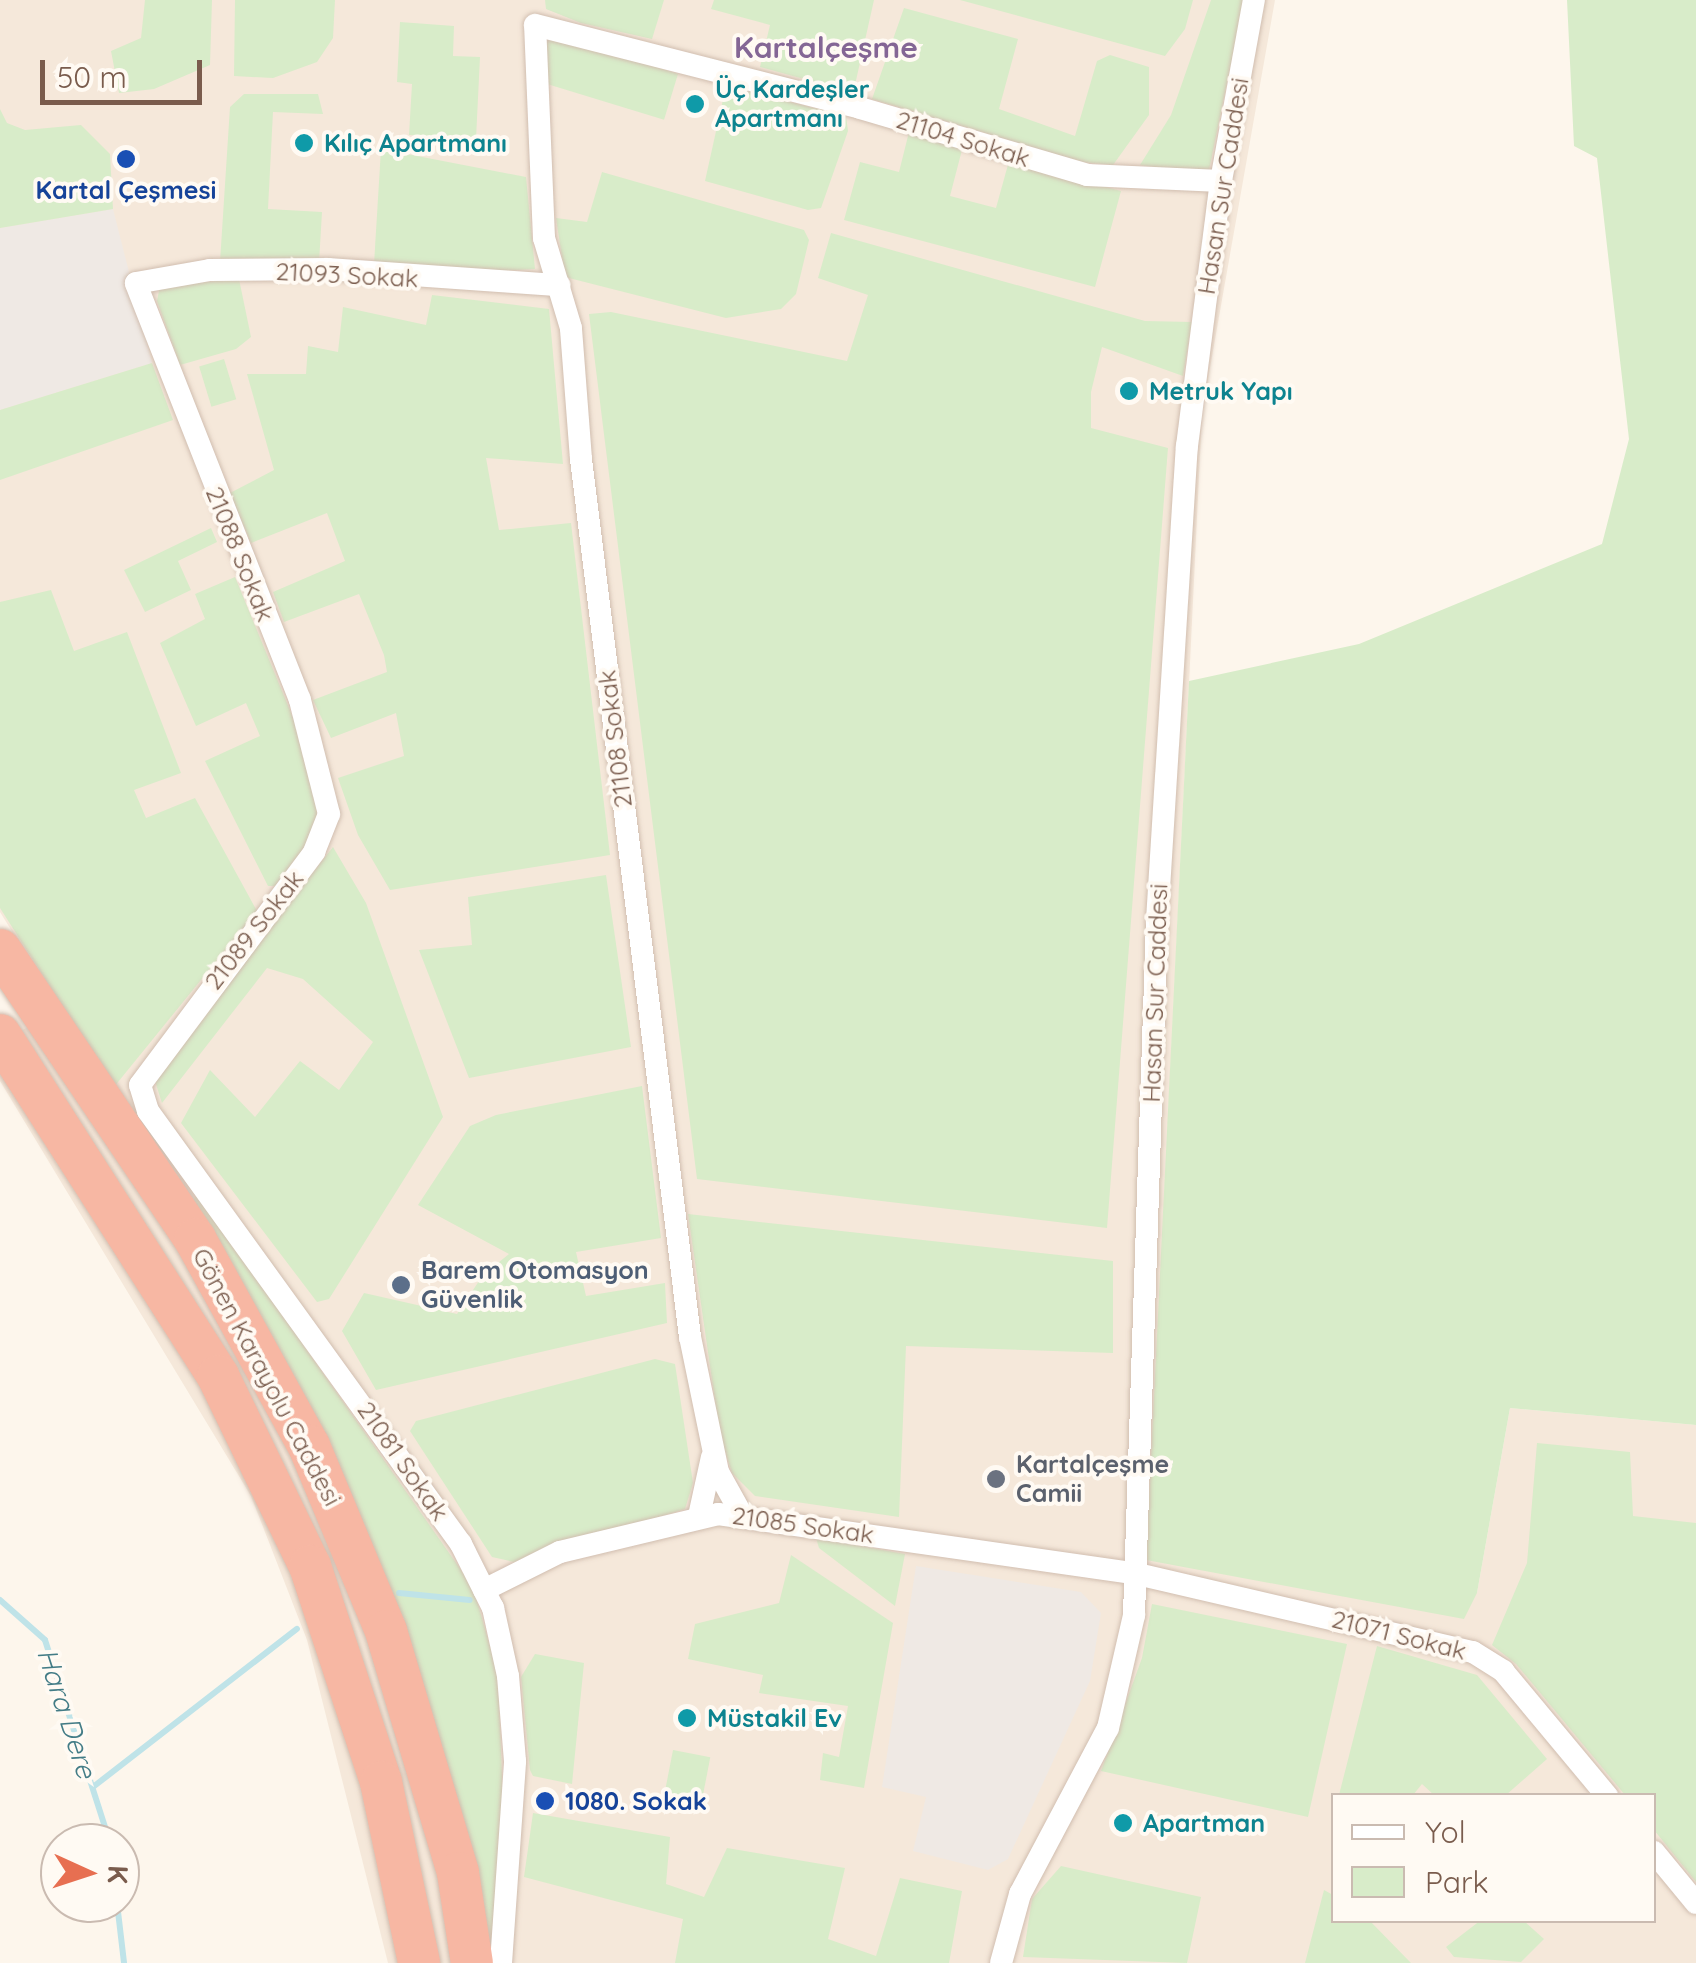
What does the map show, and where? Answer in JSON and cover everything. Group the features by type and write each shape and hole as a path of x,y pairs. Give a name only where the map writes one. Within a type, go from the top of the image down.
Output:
{"highway":[{"name":"Gönen Karayolu Caddesi","path":"0,950 195,1239 309,1446 392,1650 458,1873 472,1963"},
{"name":"Gönen Karayolu Caddesi","path":"0,1035 218,1376 310,1566 381,1782 419,1963"}],"street":[{"name":"Hasan Sur Caddesi","path":"1000,1963 1020,1894 1108,1728 1124,1676 1132,1573 1158,920 1186,446 1221,181 1254,0"},
{"name":"21104 Sokak","path":"535,25 860,108 1086,175 1221,181"},
{"name":"21108 Sokak","path":"535,25 544,238 571,328 581,459 690,1337 713,1454 742,1515"},
{"name":"21093 Sokak","path":"136,282 210,270 328,269 559,285"},
{"name":"21088 Sokak","path":"136,282 300,700 328,802 325,829"},
{"name":"21089 Sokak","path":"178,1027 325,829"},
{"name":"21081 Sokak","path":"178,1027 142,1074 148,1111 370,1412 461,1544 484,1590 508,1676 514,1743 501,1963"},
{"name":"21108 Sokak","path":"699,1516 713,1454"},
{"name":"21085 Sokak","path":"484,1590 560,1552 699,1516 742,1515 1132,1573"},
{"name":"21071 Sokak","path":"1132,1573 1473,1652 1503,1671 1605,1793"},
{"path":"1656,1854 1696,1904"}],"shaded area":[{"path":"0,0 1275,0 1202,413 1147,1560 1477,1593 1510,1408 1696,1425 1696,1963 388,1963 307,1640 251,1496 0,1081 0,1040 62,1012 0,912"},
{"path":"113,209 152,363 0,410 0,228"},
{"path":"916,1566 1081,1592 1101,1613 1090,1681 1008,1859 988,1870 913,1851 926,1797 882,1787"}],"green space":[{"path":"145,0 212,0 210,65 154,89 119,93 111,51 141,38"},
{"path":"235,0 335,0 333,38 317,62 273,78 234,76"},
{"path":"545,0 664,0 652,39 581,23 546,9"},
{"path":"714,0 874,0 855,85 840,89 760,67 770,25 711,9"},
{"path":"960,0 1193,0 1185,29 1165,56"},
{"path":"1211,0 1244,0 1208,175 1140,165 1171,115"},
{"path":"1567,0 1696,0 1696,1425 1510,1408 1477,1593 1464,1619 1146,1560 1189,681 1359,644 1602,544 1629,439 1597,158 1574,146"},
{"path":"904,8 1018,39 999,109 1075,136 1097,61 1110,55 1149,67 1149,115 1113,165 1082,162 872,99"},
{"path":"400,22 454,26 453,56 480,57 476,139 409,135 412,84 397,82"},
{"path":"548,34 678,74 664,120 534,80"},
{"path":"726,86 846,116 848,131 821,208 808,210 705,181"},
{"path":"244,94 318,94 323,114 273,112 268,209 322,212 319,263 220,262 230,107"},
{"path":"0,109 7,123 25,130 81,125 110,154 113,209 0,228"},
{"path":"909,132 963,146 950,196 996,208 1009,161 1121,191 1095,287 844,220 860,162 899,172"},
{"path":"381,149 526,177 535,269 467,273 374,264"},
{"path":"602,172 804,230 809,240 796,294 781,309 726,318 565,277 556,218 587,222"},
{"path":"831,233 1145,321 1192,322 1183,376 1102,347 1091,392 1091,428 1168,448 1107,1228 697,1179 589,314 611,312 847,361 868,295 818,278"},
{"path":"239,279 251,337 236,349 180,365 157,301 160,286"},
{"path":"432,295 549,309 563,464 486,458 499,530 571,523 610,855 390,890 358,835 338,778 404,756 396,713 331,738 313,700 387,672 384,655 359,594 284,622 273,592 345,561 327,513 251,543 230,493 274,470 247,374 306,374 308,346 338,352 343,307 426,325"},
{"path":"224,359 236,399 211,407 199,367"},
{"path":"152,363 173,420 0,480 0,410"},
{"path":"211,528 217,542 178,561 191,590 145,612 124,570"},
{"path":"235,577 315,771 321,803 314,833 280,886 268,886 205,761 260,736 246,703 196,726 160,643 205,619 195,594"},
{"path":"51,590 74,651 127,632 181,773 134,790 146,818 195,798 257,911 114,1087 0,908 0,602"},
{"path":"333,847 366,903 443,1117 329,1299 317,1302 181,1123 210,1070 255,1117 300,1061 339,1090 373,1042 303,979 267,968 162,1103 155,1081 176,1044"},
{"path":"606,875 631,1047 469,1078 419,950 472,945 468,897"},
{"path":"642,1086 661,1238 576,1252 586,1296 665,1283 667,1323 376,1390 342,1331 364,1293 457,1314 483,1275 509,1254 418,1205 470,1126 496,1115"},
{"path":"198,1195 473,1587 498,1674 503,1801 490,1963 464,1844 191,1202"},
{"path":"688,1214 1113,1261 1113,1353 906,1346 899,1517 755,1496 732,1473 720,1435"},
{"path":"655,1359 675,1364 693,1483 685,1509 514,1562 492,1557 410,1431 416,1421"},
{"path":"1537,1443 1630,1452 1633,1516 1696,1523 1696,1882 1656,1832 1656,1793 1623,1793 1516,1664 1492,1645 1527,1563"},
{"path":"816,1538 905,1554 895,1606 819,1548"},
{"path":"791,1555 893,1623 864,1788 820,1780 823,1753 839,1757 848,1706 759,1693 763,1675 688,1659 695,1624 779,1603"},
{"path":"1152,1604 1347,1644 1308,1817 1101,1771 1142,1658"},
{"path":"1377,1646 1477,1675 1547,1759 1508,1793 1432,1793 1422,1784 1415,1793 1340,1793"},
{"path":"535,1654 584,1663 572,1784 533,1776 530,1770 521,1677"},
{"path":"673,1750 710,1757 700,1812 662,1805"},
{"path":"533,1813 670,1837 666,1884 704,1897 727,1848 845,1868 828,1939 876,1956 900,1878 962,1891 949,1963 675,1963 683,1919 524,1877"},
{"path":"1061,1866 1201,1897 1187,1963 1023,1957 1032,1899"},
{"path":"1324,1890 1331,1894 1331,1923 1372,1923 1411,1963 1305,1963"},
{"path":"1477,1923 1526,1923 1544,1939 1521,1962 1454,1957 1446,1947"}],"waterway":[{"path":"399,1593 470,1600"},
{"name":"Hara Dere","path":"0,1600 45,1640 104,1823"},
{"path":"93,1787 297,1629"},
{"name":"Hara Dere","path":"119,1923 124,1963"}],"place":[{"name":"Üç Kardeşler Apartmanı","path":"695,104"},
{"name":"Kılıç Apartmanı","path":"304,143"},
{"name":"Kartal Çeşmesi","path":"126,159"},
{"name":"Metruk Yapı","path":"1129,391"},
{"name":"Barem Otomasyon Güvenlik","path":"401,1285"},
{"name":"Kartalçeşme Camii","path":"996,1479"},
{"name":"Müstakil Ev","path":"687,1718"},
{"name":"1080. Sokak","path":"545,1801"},
{"name":"Apartman","path":"1123,1823"}],"district":[{"name":"Kartalçeşme","path":"826,47"}]}
